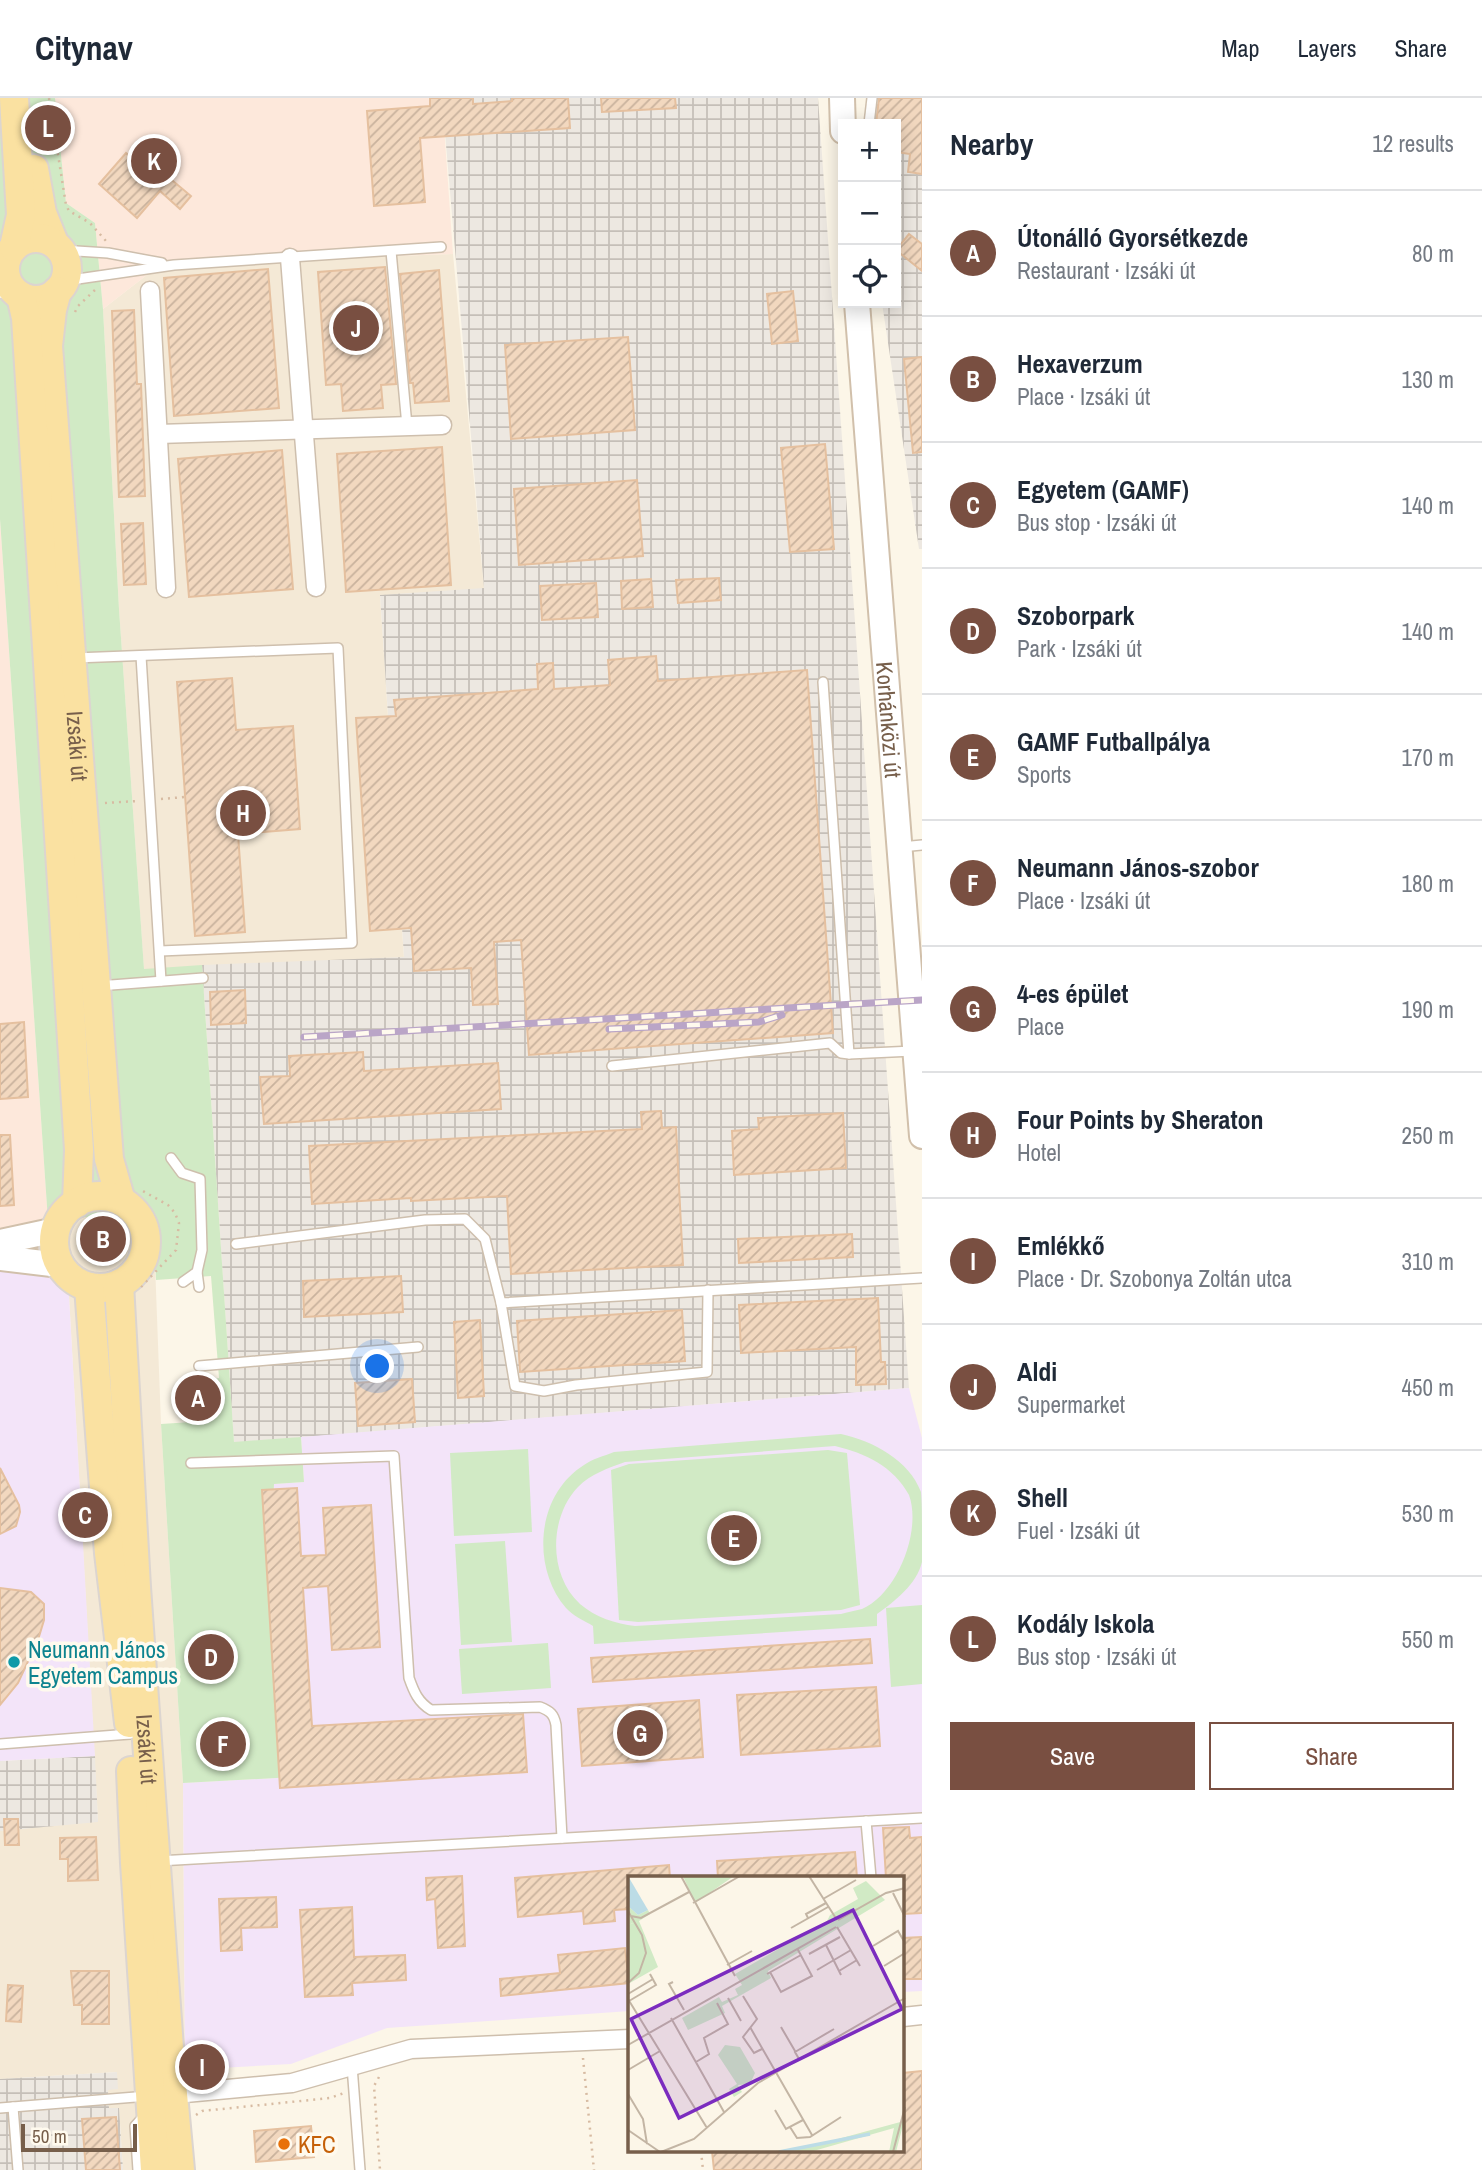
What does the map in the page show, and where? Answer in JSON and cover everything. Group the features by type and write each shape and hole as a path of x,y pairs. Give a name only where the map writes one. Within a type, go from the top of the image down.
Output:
{"main road":[{"path":"14,98 21,215 8,251 5,271 12,292 30,300 42,299 61,286 66,263 42,213 35,179 30,98"},
{"path":"8,251 32,238 44,239 57,247"},
{"name":"Izsáki út","path":"61,286 52,310 48,346 109,1159 121,1201"},
{"name":"Izsáki út","path":"12,292 26,318 79,1150 77,1203"},
{"path":"94,1197 121,1201 138,1216 144,1226 146,1249 137,1270 109,1288 89,1287 72,1279 60,1265 55,1248 56,1230 62,1217 77,1203 94,1197"},
{"name":"Izsáki út","path":"119,1284 140,1587 145,1862 158,2100 155,2170"},
{"name":"Izsáki út","path":"89,1287 109,1553 145,1862"},
{"name":"Izsáki út","path":"158,2100 180,2170"}],"street":[{"path":"842,98 843,119"},
{"path":"290,258 316,587"},
{"path":"150,291 166,588"},
{"name":"Korhánközi út","path":"857,308 910,846 915,1051 922,1136"},
{"path":"158,434 442,425"},
{"path":"0,1242 56,1230"},
{"path":"0,1258 60,1265"},
{"path":"904,2017 922,2015"},
{"path":"158,2100 292,2083 411,2049 628,2039"}],"lane":[{"path":"870,119 872,98"},
{"path":"57,247 174,265"},
{"path":"61,286 174,265 441,247"},
{"path":"391,251 407,426"},
{"path":"70,659 338,648 352,943 160,951"},
{"path":"141,656 161,981"},
{"path":"823,682 849,1054"},
{"path":"96,986 203,978"},
{"path":"612,1066 830,1043 841,1053 849,1054 915,1051"},
{"path":"171,1158 182,1173 200,1179 202,1251 197,1272 199,1287"},
{"path":"236,1244 425,1220 466,1219 485,1239 501,1303 515,1386 544,1391 576,1385 707,1372 708,1290"},
{"path":"183,1282 197,1272"},
{"path":"501,1303 922,1278"},
{"path":"199,1366 418,1347"},
{"path":"191,1463 394,1456 409,1678 413,1691 431,1710 540,1707 550,1710 555,1725 562,1838"},
{"path":"109,1553 123,1580 140,1587"},
{"path":"0,1744 130,1734"},
{"path":"145,1862 922,1818"},
{"path":"866,1821 871,1876"},
{"path":"352,2066 360,2170"},
{"path":"0,2108 158,2100"},
{"path":"138,2170 135,2126 158,2100"},
{"path":"13,2107 18,2170"}],"path":[{"path":"95,804 132,801"},
{"path":"583,2055 594,2170"},
{"path":"195,2116 202,2111 330,2098 353,2089 374,2086 380,2170"},
{"path":"701,2152 703,2170"}],"shaded area":[{"path":"55,98 442,98 453,254 161,264 103,309 95,223 66,203"},
{"path":"442,98 818,98 909,1388 234,1443 202,965 404,957 380,595 484,588"},
{"path":"874,98 922,98 922,549 919,549 883,308 901,308 901,119 872,119"},
{"path":"453,254 484,589 380,596 404,958 144,970 119,609 103,309 161,264"},
{"path":"0,519 48,1221 50,1268 0,1265"},
{"path":"153,1210 161,1424 183,1783 185,2070 136,2076 143,2170 123,2170 119,2108 109,2108 108,2089 117,2072 0,2079 0,1831 98,1821 68,1278 50,1268 48,1221"},
{"path":"0,1265 50,1268 68,1278 95,1756 0,1761"},
{"path":"909,1388 922,1438 922,1991 904,1992 904,1876 628,1876 628,2011 387,2028 291,2064 185,2070 183,1783 294,1777 269,1591 274,1484 304,1482 301,1437"},
{"path":"95,1756 98,1822 0,1831 0,1761"},
{"path":"117,2072 118,2089 108,2090 109,2108 119,2108 123,2170 0,2170 0,2079"}],"green space":[{"path":"0,98 55,98 66,203 95,223 103,309 119,609 144,969 202,965 234,1442 301,1437 304,1482 274,1484 269,1591 294,1777 183,1783 161,1424 207,1421 205,1381 219,1378 211,1276 156,1280 153,1210 48,1221 0,519"},
{"path":"841,1434 853,1437 877,1447 899,1461 915,1481 921,1492 922,1562 915,1578 904,1592 877,1614 877,1626 594,1644 593,1626 569,1611 555,1591 547,1573 544,1532 556,1494 568,1478 594,1459 614,1452","holes":["835,1446 877,1462 895,1476 909,1495 912,1510 909,1543 896,1576 875,1601 862,1609 841,1614 635,1626 620,1624 592,1613 580,1604 562,1578 556,1546 562,1514 568,1499 578,1487 600,1472 625,1462"]},
{"path":"528,1449 532,1532 454,1536 450,1453"},
{"path":"828,1450 847,1453 860,1605 841,1610 638,1622 619,1620 611,1470 629,1464"},
{"path":"505,1541 512,1642 461,1645 455,1544"},
{"path":"922,1605 922,1684 891,1687 886,1608"},
{"path":"548,1643 551,1688 462,1694 459,1649"}],"building":[{"path":"430,98 473,98 473,104 512,101 512,98 568,98 570,128 420,138 425,202 374,206 367,111 430,106"},
{"path":"601,98 675,98 676,108 602,112"},
{"path":"879,98 922,98 922,174 908,172 910,154 901,153 901,119 877,119"},
{"path":"146,137 177,165 167,176 191,196 180,209 160,191 137,218 99,184 126,153 129,156"},
{"path":"909,234 922,244 922,271 901,254 901,244"},
{"path":"385,267 396,384 381,385 383,408 343,411 341,384 326,385 318,272"},
{"path":"268,269 279,408 174,416 164,278"},
{"path":"439,270 449,401 415,403 413,383 410,383 400,274"},
{"path":"793,291 798,341 772,344 767,294"},
{"path":"134,310 137,384 141,384 145,496 119,497 112,311"},
{"path":"628,337 635,430 511,439 505,345"},
{"path":"922,357 922,452 913,453 904,359"},
{"path":"825,444 834,549 790,552 781,448"},
{"path":"442,447 451,585 346,592 337,454"},
{"path":"282,450 293,589 189,597 178,459"},
{"path":"637,480 643,556 519,565 514,489"},
{"path":"143,523 146,584 124,585 121,524"},
{"path":"719,578 721,600 678,603 676,580"},
{"path":"651,579 653,607 622,609 621,581"},
{"path":"596,583 598,617 542,620 540,586"},
{"path":"656,656 658,681 807,670 833,1033 529,1055 521,940 494,942 498,1004 473,1005 471,968 414,971 411,928 370,931 356,718 396,716 394,700 538,689 537,664 553,663 554,689 610,685 608,660"},
{"path":"232,678 236,730 293,726 300,829 238,834 245,932 195,936 177,682"},
{"path":"245,990 246,1023 211,1025 210,992"},
{"path":"24,1022 28,1097 0,1099 0,1024"},
{"path":"363,1052 364,1071 498,1063 501,1109 264,1124 260,1077 290,1076 289,1056"},
{"path":"661,1111 662,1128 676,1127 683,1265 511,1274 507,1196 312,1204 309,1146 642,1129 641,1112"},
{"path":"843,1113 846,1168 734,1175 732,1131 759,1129 758,1118"},
{"path":"0,1135 10,1135 14,1205 0,1206"},
{"path":"852,1234 853,1257 739,1263 738,1239"},
{"path":"401,1276 403,1312 304,1317 303,1281"},
{"path":"878,1298 881,1362 885,1362 886,1384 856,1385 856,1347 741,1353 739,1305"},
{"path":"682,1310 685,1361 520,1372 517,1321"},
{"path":"480,1320 484,1396 458,1398 454,1322"},
{"path":"412,1379 415,1422 358,1426 355,1383"},
{"path":"0,1468 20,1512 16,1526 0,1534"},
{"path":"297,1488 301,1556 326,1555 323,1508 371,1505 380,1647 332,1650 328,1586 303,1588 312,1726 523,1714 527,1772 280,1788 262,1490"},
{"name":"Neumann János Egyetem Campus","path":"0,1588 31,1592 44,1604 44,1620 18,1683 0,1705"},
{"path":"870,1639 872,1663 593,1682 591,1658"},
{"path":"876,1687 880,1746 741,1755 737,1695"},
{"path":"699,1700 703,1757 582,1766 578,1709"},
{"path":"4,1819 18,1819 19,1845 5,1845"},
{"path":"909,1827 910,1838 922,1837 922,1913 904,1914 904,1876 886,1876 883,1828"},
{"path":"96,1837 98,1880 68,1881 68,1859 60,1859 60,1838"},
{"path":"855,1852 857,1876 718,1876 717,1861"},
{"path":"669,1865 670,1876 628,1876 628,1909 614,1910 615,1921 584,1924 583,1911 518,1917 515,1878"},
{"path":"462,1876 465,1946 438,1948 435,1899 427,1900 426,1878"},
{"path":"276,1897 277,1927 241,1928 242,1950 221,1951 219,1899"},
{"path":"352,1907 354,1957 405,1955 406,1980 352,1983 353,1995 305,1997 300,1910"},
{"path":"922,1937 922,1979 904,1979 904,1938"},
{"path":"625,1948 628,1983 501,1996 500,1979 560,1973 558,1955"},
{"path":"71,1971 109,1971 109,2024 82,2024 82,2005 74,2005"},
{"path":"8,1985 23,1986 21,2022 6,2021"},
{"path":"922,2071 922,2170 714,2170 712,2152 904,2152 904,2073"},
{"path":"116,2117 120,2170 86,2170 82,2119"},
{"name":"KFC","path":"311,2126 314,2157 256,2162 254,2131"}],"railway":[{"path":"304,1037 922,1000"},
{"path":"609,1029 759,1022 782,1015"}],"place":[{"name":"Kodály Iskola","path":"48,128"},
{"name":"Shell","path":"154,161"},
{"name":"Aldi","path":"356,328"},
{"name":"Four Points by Sheraton","path":"243,813"},
{"name":"Hexaverzum","path":"103,1239"},
{"name":"Útonálló Gyorsétkezde","path":"198,1398"},
{"name":"Egyetem (GAMF)","path":"85,1515"},
{"name":"GAMF Futballpálya","path":"734,1538"},
{"name":"Szoborpark","path":"211,1657"},
{"name":"Neumann János Egyetem Campus","path":"14,1662"},
{"name":"4-es épület","path":"640,1733"},
{"name":"Neumann János-szobor","path":"223,1744"},
{"name":"Emlékkő","path":"202,2067"},
{"name":"KFC","path":"284,2144"}]}
